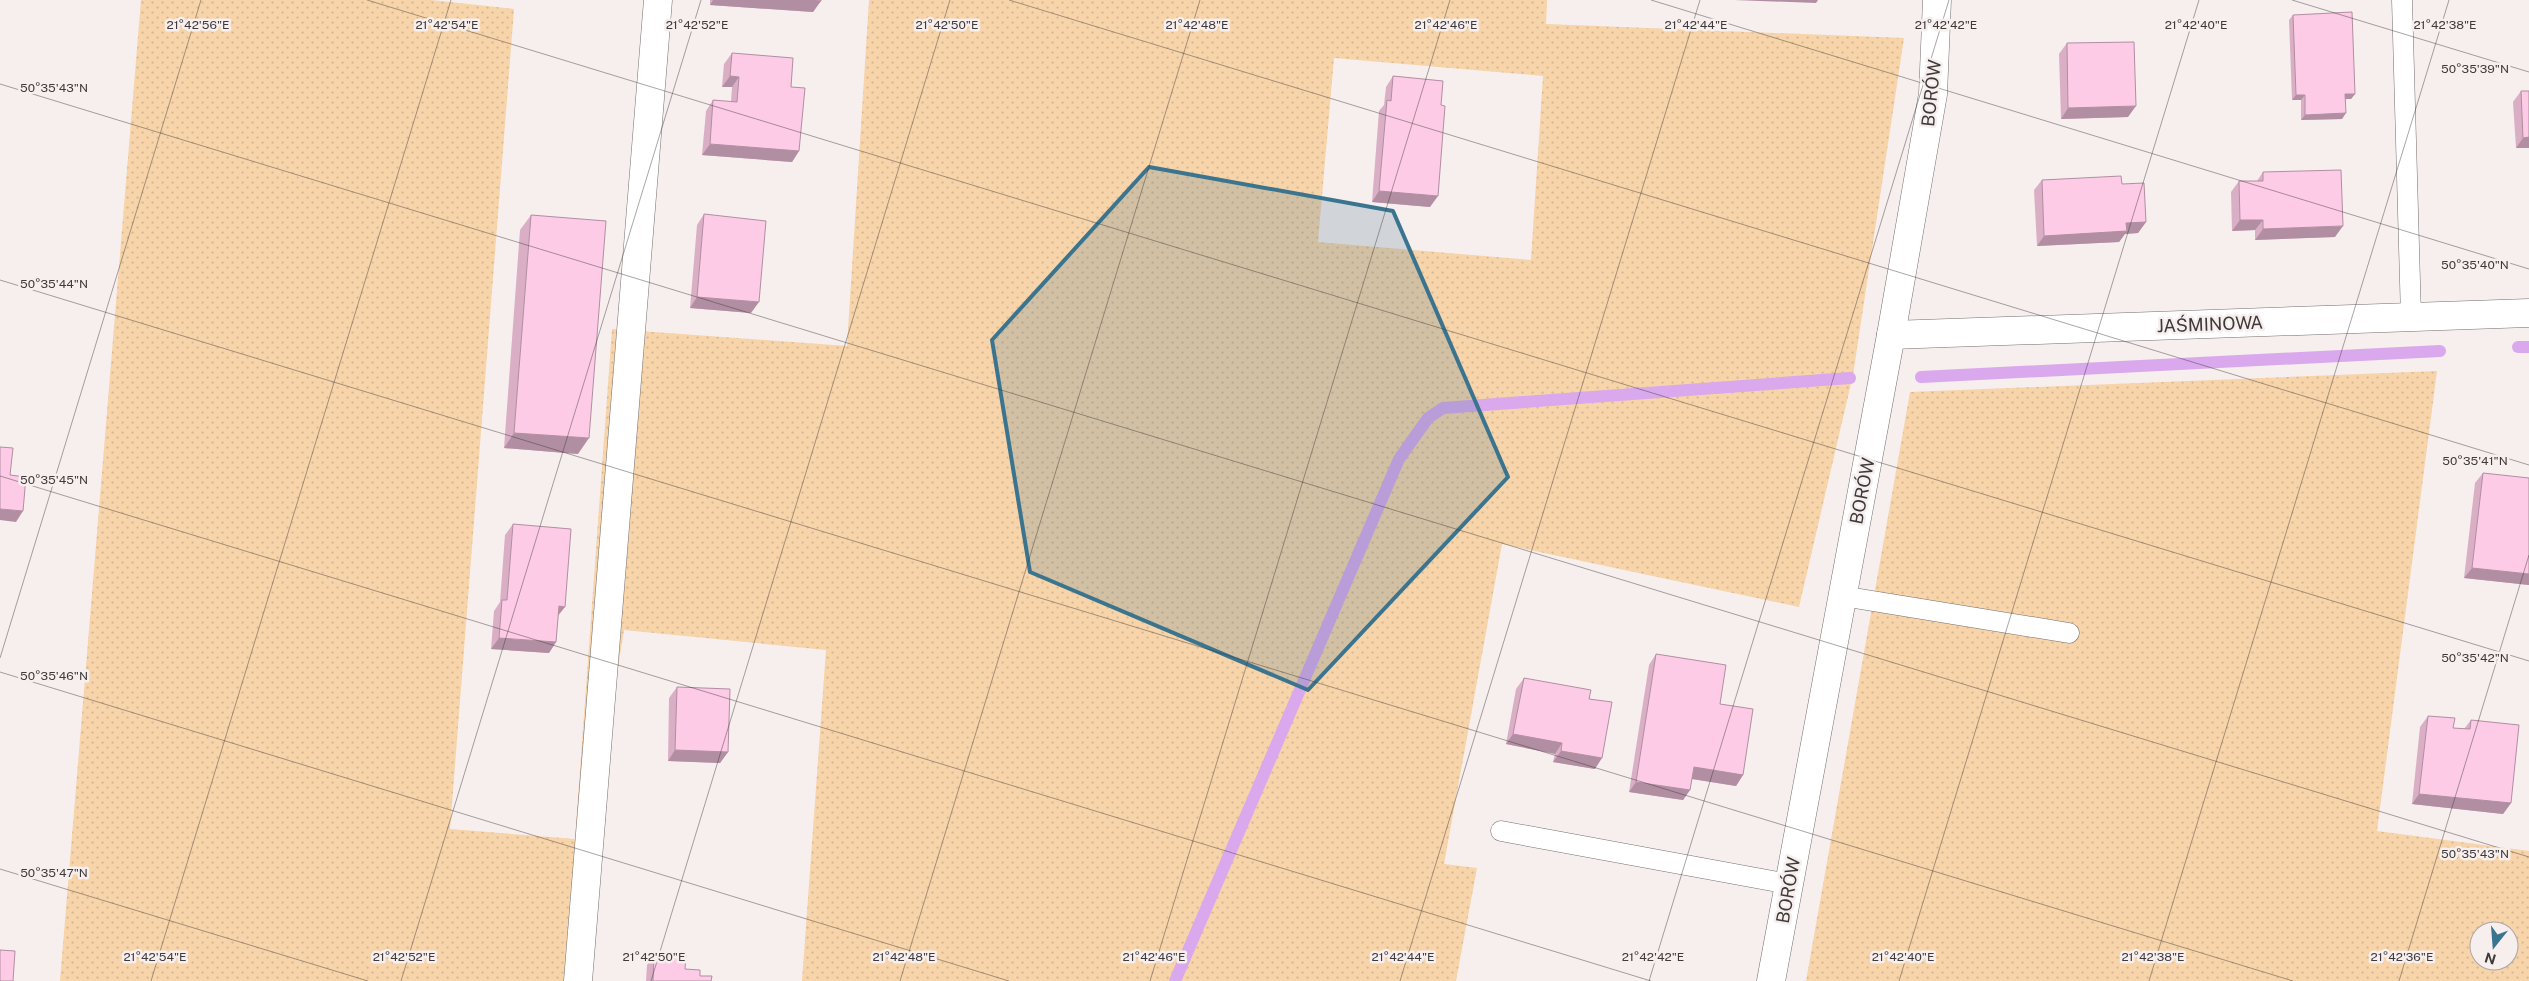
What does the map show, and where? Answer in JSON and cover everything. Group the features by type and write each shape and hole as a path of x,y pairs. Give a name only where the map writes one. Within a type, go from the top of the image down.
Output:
{"street":[{"path":"578,981 658,0"},
{"name":"BORÓW","path":"1771,981 1892,335 1933,94 1937,0"},
{"name":"JAŚMINOWA","path":"1892,335 2529,312"}],"lane":[{"path":"2402,0 2411,317"},
{"path":"1842,596 2069,633"},
{"path":"1501,831 1789,884"}],"highlighted area":[{"path":"1149,167 1393,211 1508,477 1308,690 1030,572 992,340"}],"shaded area":[{"path":"141,0 431,0 514,9 450,829 575,839 612,329 847,346 869,0 1547,0 1546,24 1904,38 1853,375 1799,607 1502,544 1444,864 1477,868 1456,981 802,981 826,650 624,630 568,981 60,981","holes":["1334,58 1543,76 1531,260 1318,242"]},
{"path":"2437,371 2377,831 2529,851 2529,981 1806,981 1910,392"}],"building":[{"path":"2352,12 2355,94 2345,94 2346,113 2305,115 2305,95 2296,95 2293,15"},
{"path":"2134,42 2136,106 2068,108 2067,43"},
{"path":"732,53 793,58 791,87 805,88 799,151 710,144 713,100 737,102 739,77 730,76"},
{"path":"1393,76 1443,81 1441,105 1445,106 1438,196 1379,191 1387,100 1391,101"},
{"path":"2521,91 2529,91 2529,137 2523,138"},
{"path":"2341,170 2343,226 2263,229 2263,220 2240,220 2239,181 2263,181 2263,172"},
{"path":"2121,176 2122,184 2144,183 2146,222 2126,223 2127,231 2044,236 2042,180"},
{"path":"704,214 766,221 759,302 697,297"},
{"path":"531,215 606,221 589,438 514,433"},
{"path":"0,447 13,448 10,475 26,477 23,511 0,509"},
{"path":"2483,473 2529,478 2529,574 2472,568"},
{"path":"513,524 571,529 565,607 559,606 556,642 499,638 502,600 507,600"},
{"path":"1656,654 1726,665 1720,704 1753,709 1743,775 1694,767 1690,790 1636,782"},
{"path":"1524,678 1591,690 1589,699 1612,702 1602,758 1561,751 1562,743 1513,734"},
{"path":"677,687 730,689 728,752 675,750"},
{"path":"2428,716 2455,718 2453,728 2470,729 2471,720 2519,725 2511,803 2419,794"},
{"path":"0,950 15,951 13,981 0,981"},
{"path":"654,954 686,955 685,969 700,970 700,976 712,976 711,981 653,981"}],"waterway":[{"path":"2518,347 2529,347"},
{"path":"1921,377 2440,351"},
{"path":"1175,981 1399,459 1428,418 1443,408 1850,378"}]}
